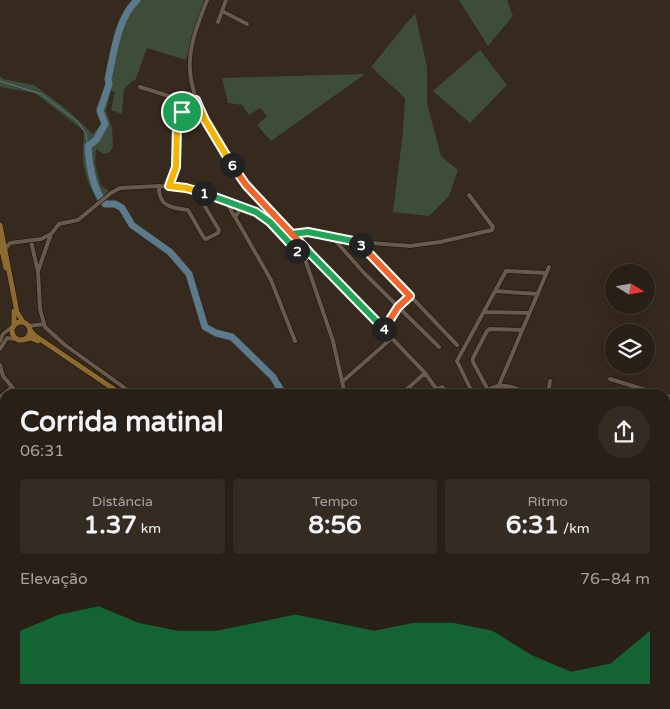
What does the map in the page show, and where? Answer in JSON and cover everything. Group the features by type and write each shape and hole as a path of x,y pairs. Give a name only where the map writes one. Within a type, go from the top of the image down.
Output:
{"main road":[{"path":"0,225 14,309 12,334 15,339 21,341 31,338 36,340 107,389"},
{"path":"0,230 7,258"},
{"path":"1,239 7,258 17,312 23,322 34,335 114,389"},
{"path":"13,326 23,322"},
{"path":"27,339 30,329"}],"street":[{"path":"207,0 195,34 190,57 190,78 196,100 238,176 425,373 437,389 442,387 444,389"},
{"path":"218,22 226,0"},
{"path":"222,11 247,24"},
{"path":"140,87 191,103"},
{"path":"169,186 176,162 178,120 182,112 196,100"},
{"path":"158,186 158,194 161,200 172,208 189,212 206,239 218,233 219,230 200,198 198,191"},
{"path":"38,271 51,234 59,224 78,220 107,196 120,188 169,186 198,191 256,212 270,222 303,257 333,341 344,389"},
{"path":"292,234 308,232 358,242 401,246 428,244 492,230 493,227 469,195"},
{"path":"226,201 270,280 294,341"},
{"path":"235,216 242,207"},
{"path":"256,212 272,212"},
{"path":"270,222 276,217"},
{"path":"1,239 13,242 31,241 51,234"},
{"path":"333,238 364,273 439,347"},
{"path":"31,241 38,271 40,309 44,324 65,345 126,389"},
{"path":"5,249 8,244 13,242"},
{"path":"358,242 457,345"},
{"path":"297,250 302,245"},
{"path":"303,257 308,251"},
{"path":"492,389 499,385 550,267"},
{"path":"471,389 457,361 506,271 546,274"},
{"path":"495,291 538,294"},
{"path":"384,330 398,307 410,296"},
{"path":"484,312 529,313"},
{"path":"30,329 44,324"},
{"path":"0,341 5,332 13,326"},
{"path":"486,389 473,362 473,358 488,331 490,329 522,330"},
{"path":"0,349 7,338 15,339"},
{"path":"342,382 392,338"},
{"path":"0,365 3,376 12,387"},
{"path":"407,389 425,373"},
{"path":"610,379 641,389"},
{"path":"549,389 550,382"},
{"path":"499,385 513,389"}],"green space":[{"path":"134,0 204,0 186,60 147,48 135,81 133,80 124,89 122,114 111,110 115,92 111,91 106,111 112,128 113,147 109,153 104,154 96,149 95,163 101,186 109,191 98,203 85,171 83,152 84,131 35,93 0,87 0,76 3,79 34,85 65,108 93,134 101,124 96,109 106,84 111,50 118,26"},
{"path":"459,0 507,0 513,16 488,46"},
{"path":"415,13 427,67 427,103 441,156 458,170 449,196 429,216 393,212 403,132 405,98 371,67"},
{"path":"480,50 507,85 470,123 433,91"},
{"path":"365,74 271,141 257,125 267,116 260,108 249,115 242,105 228,103 222,78"}],"waterway":[{"path":"137,0 125,17 117,37 108,79 109,84 100,111 105,124 96,140 88,146 90,169 94,184 105,204 115,204 122,208 132,225 170,252 189,274 205,327 216,333 232,337 273,377 280,389"},
{"path":"0,81 41,94 78,122 86,134 88,146"}],"route":[{"path":"182,112 177,125 176,167 169,186 198,191 256,212 270,222 303,257 308,251 292,234 308,232 358,242 410,296 398,307 384,330 316,258 308,251 302,245 238,176 205,120 196,100 182,112"}]}
